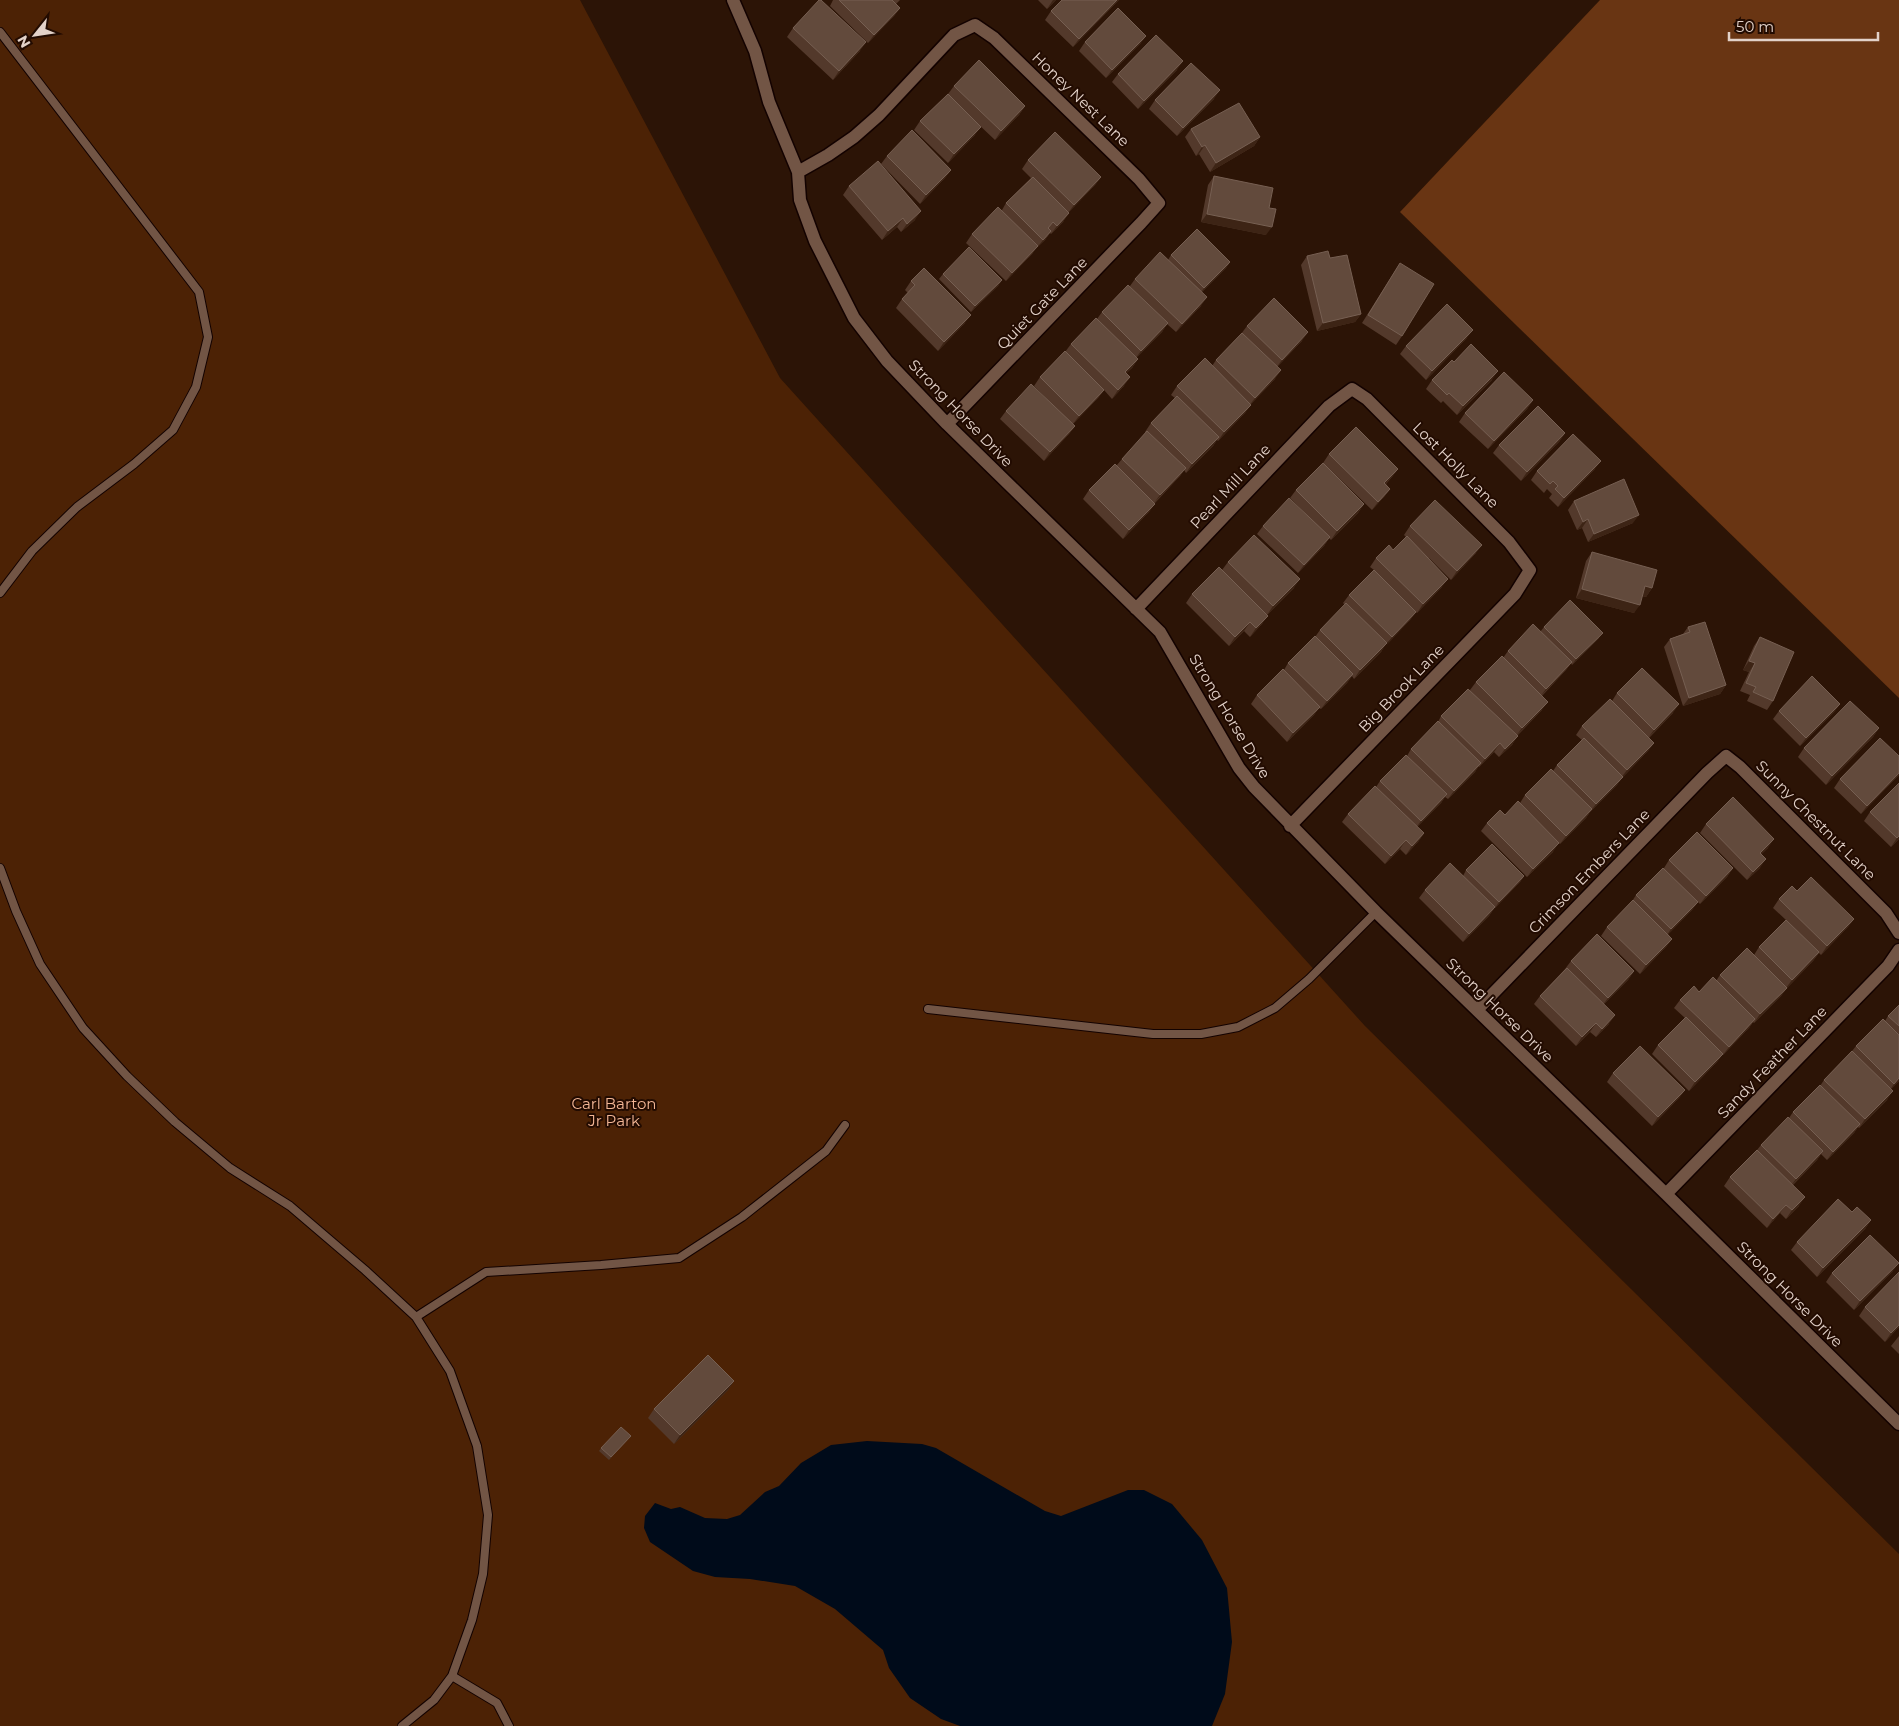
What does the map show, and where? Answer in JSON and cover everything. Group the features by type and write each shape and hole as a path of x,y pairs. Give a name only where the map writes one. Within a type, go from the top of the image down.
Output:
{"street":[{"name":"Strong Horse Drive","path":"733,0 755,51 769,102 798,172 800,200 815,241 854,318 888,361 947,424 1160,632 1240,768 1254,787 1290,826 1899,1424"},
{"name":"Honey Nest Lane","path":"798,172 854,137 879,114 954,35 975,25 994,38 1139,179 1159,203"},
{"name":"Quiet Gate Lane","path":"947,424 1159,203"},
{"name":"Lost Holly Lane","path":"1352,389 1367,399 1509,542 1530,570"},
{"name":"Pearl Mill Lane","path":"1136,609 1329,406 1352,389"},
{"name":"Big Brook Lane","path":"1290,826 1515,594 1530,570"},
{"name":"Sunny Chestnut Lane","path":"1726,756 1740,767 1886,913 1899,933"},
{"name":"Crimson Embers Lane","path":"1477,1010 1707,773 1726,756"},
{"name":"Sandy Feather Lane","path":"1666,1194 1888,966 1899,950"}],"lane":[{"path":"0,32 199,292 208,336 196,387 173,430 134,464 77,507 32,551 0,593"},
{"path":"0,868 16,911 40,964 83,1028 127,1076 175,1122 230,1168 290,1206 366,1270 416,1317 450,1371 477,1446 488,1515 483,1574 472,1620 452,1676 434,1700 402,1726"},
{"path":"928,1009 1152,1034 1201,1034 1238,1027 1282,1003 1309,980 1376,912"},
{"path":"416,1317 486,1272 679,1258 742,1217 826,1151 845,1125"},
{"path":"452,1676 497,1703 509,1726"}],"green space":[{"name":"Carl Barton Jr Park","path":"0,0 580,0 780,378 1365,1026 1899,1554 1899,1726 0,1726"}],"shaded area":[{"path":"1600,0 1899,0 1899,698 1400,212"}],"water":[{"path":"867,1441 922,1444 936,1448 1045,1511 1061,1516 1128,1490 1144,1490 1172,1504 1202,1540 1227,1588 1232,1642 1225,1694 1212,1726 960,1726 941,1719 910,1698 889,1668 883,1650 835,1609 795,1586 750,1579 715,1577 693,1571 650,1542 644,1528 645,1516 655,1503 671,1509 680,1507 705,1518 727,1519 740,1515 765,1492 779,1486 801,1463 831,1445"}],"building":[{"path":"819,0 866,42 839,71 793,28"},
{"path":"839,0 892,0 900,8 874,35"},
{"path":"1062,0 1117,0 1079,39 1051,11"},
{"path":"1118,8 1146,36 1112,70 1085,42"},
{"path":"1156,35 1183,61 1144,101 1118,74"},
{"path":"979,60 1025,106 1001,131 954,86"},
{"path":"1191,63 1220,90 1183,128 1155,100"},
{"path":"948,94 981,127 954,154 920,121"},
{"path":"1239,103 1260,137 1216,163 1205,145 1202,147 1191,129"},
{"path":"912,130 951,170 926,195 887,156"},
{"path":"1055,132 1101,177 1074,205 1028,160"},
{"path":"878,161 921,211 907,224 903,218 888,231 849,186"},
{"path":"1214,176 1273,188 1269,208 1276,209 1272,227 1207,214"},
{"path":"1033,177 1069,213 1057,226 1053,222 1048,228 1051,231 1043,240 1006,203"},
{"path":"998,207 1038,246 1012,273 972,234"},
{"path":"1197,229 1230,262 1204,288 1171,255"},
{"path":"969,247 1002,280 975,306 943,274"},
{"path":"1328,251 1330,258 1347,255 1361,314 1323,323 1307,256"},
{"path":"1160,252 1207,297 1182,324 1135,279"},
{"path":"1400,263 1434,284 1402,336 1368,315"},
{"path":"924,268 971,315 944,342 902,299 915,285 911,281"},
{"path":"1128,285 1168,323 1141,351 1102,312"},
{"path":"1274,298 1308,332 1282,360 1247,326"},
{"path":"1447,304 1473,330 1432,371 1406,346"},
{"path":"1096,318 1138,359 1125,372 1130,377 1118,390 1071,344"},
{"path":"1242,333 1281,370 1255,398 1216,360"},
{"path":"1471,344 1498,371 1463,406 1449,393 1447,395 1432,380 1452,360 1454,362"},
{"path":"1065,351 1104,390 1079,416 1040,377"},
{"path":"1205,358 1251,405 1224,432 1177,386"},
{"path":"1504,372 1533,400 1494,441 1465,413"},
{"path":"1031,384 1075,426 1050,452 1006,411"},
{"path":"1177,396 1219,437 1192,464 1151,423"},
{"path":"1538,406 1565,433 1527,472 1499,445"},
{"path":"1356,427 1398,469 1384,483 1390,489 1378,502 1329,454"},
{"path":"1147,431 1186,468 1160,495 1122,459"},
{"path":"1573,434 1601,461 1564,498 1555,489 1558,486 1553,481 1550,484 1537,471"},
{"path":"1323,463 1364,504 1337,531 1296,490"},
{"path":"1115,464 1155,504 1129,530 1089,490"},
{"path":"1624,479 1639,515 1594,534 1588,519 1583,522 1574,501"},
{"path":"1289,498 1330,537 1304,565 1263,526"},
{"path":"1435,500 1482,545 1457,571 1410,526"},
{"path":"1254,535 1300,579 1273,606 1228,562"},
{"path":"1407,536 1448,579 1423,604 1376,558 1389,545 1393,550"},
{"path":"1592,552 1657,570 1652,588 1645,586 1640,605 1582,589"},
{"path":"1219,567 1268,616 1256,628 1250,622 1235,637 1192,594"},
{"path":"1374,570 1416,612 1392,637 1349,595"},
{"path":"1570,600 1603,633 1576,659 1544,627"},
{"path":"1346,603 1387,643 1360,670 1320,630"},
{"path":"1705,622 1726,685 1689,698 1670,639 1690,632 1688,627"},
{"path":"1533,624 1572,662 1546,689 1508,651"},
{"path":"1315,636 1353,674 1327,701 1288,663"},
{"path":"1760,637 1794,652 1773,701 1753,692 1756,687 1746,683 1755,663 1749,661"},
{"path":"1502,656 1548,702 1522,728 1476,682"},
{"path":"1642,668 1679,704 1654,730 1617,693"},
{"path":"1283,669 1320,707 1293,733 1257,695"},
{"path":"1812,676 1840,704 1806,738 1779,711"},
{"path":"1468,689 1518,736 1505,749 1500,743 1485,759 1441,716"},
{"path":"1610,699 1654,743 1627,770 1582,726"},
{"path":"1850,701 1879,728 1832,776 1804,748"},
{"path":"1438,721 1481,763 1454,791 1411,749"},
{"path":"1584,738 1623,777 1596,804 1557,765"},
{"path":"1880,738 1899,756 1899,773 1867,806 1840,779"},
{"path":"1406,755 1447,794 1421,821 1380,781"},
{"path":"1551,769 1592,809 1566,836 1525,795"},
{"path":"1899,783 1899,836 1897,838 1870,812"},
{"path":"1375,786 1424,833 1412,846 1406,840 1391,856 1348,814"},
{"path":"1733,797 1774,839 1760,853 1766,859 1753,872 1706,824"},
{"path":"1518,801 1559,843 1533,869 1487,823 1500,810 1505,815"},
{"path":"1697,832 1733,868 1706,896 1669,860"},
{"path":"1492,844 1524,876 1499,902 1466,870"},
{"path":"1450,863 1495,907 1469,934 1425,890"},
{"path":"1663,868 1698,902 1671,929 1636,895"},
{"path":"1811,877 1854,919 1827,946 1779,899 1792,886 1797,891"},
{"path":"1633,900 1672,939 1646,965 1607,927"},
{"path":"1786,920 1819,952 1792,980 1759,947"},
{"path":"1597,934 1634,971 1608,998 1571,961"},
{"path":"1747,948 1787,988 1760,1014 1720,975"},
{"path":"1567,968 1615,1015 1602,1029 1596,1023 1582,1037 1540,996"},
{"path":"1713,977 1755,1019 1729,1047 1680,1000 1694,986 1699,992"},
{"path":"1899,1005 1899,1026 1888,1016"},
{"path":"1686,1017 1723,1054 1695,1082 1658,1045"},
{"path":"1883,1019 1899,1035 1899,1078 1894,1084 1856,1046"},
{"path":"1640,1046 1685,1090 1658,1117 1613,1073"},
{"path":"1852,1051 1893,1091 1865,1119 1824,1080"},
{"path":"1820,1085 1860,1124 1833,1152 1793,1112"},
{"path":"1788,1117 1823,1151 1796,1179 1761,1145"},
{"path":"1757,1150 1805,1197 1792,1210 1786,1205 1773,1219 1730,1177"},
{"path":"1838,1199 1852,1212 1857,1207 1871,1220 1823,1268 1797,1242"},
{"path":"1870,1235 1899,1263 1860,1301 1832,1273"},
{"path":"1899,1272 1899,1325 1891,1333 1865,1307"},
{"path":"708,1355 734,1381 680,1435 654,1409"},
{"path":"621,1427 631,1436 611,1457 601,1448"}]}
